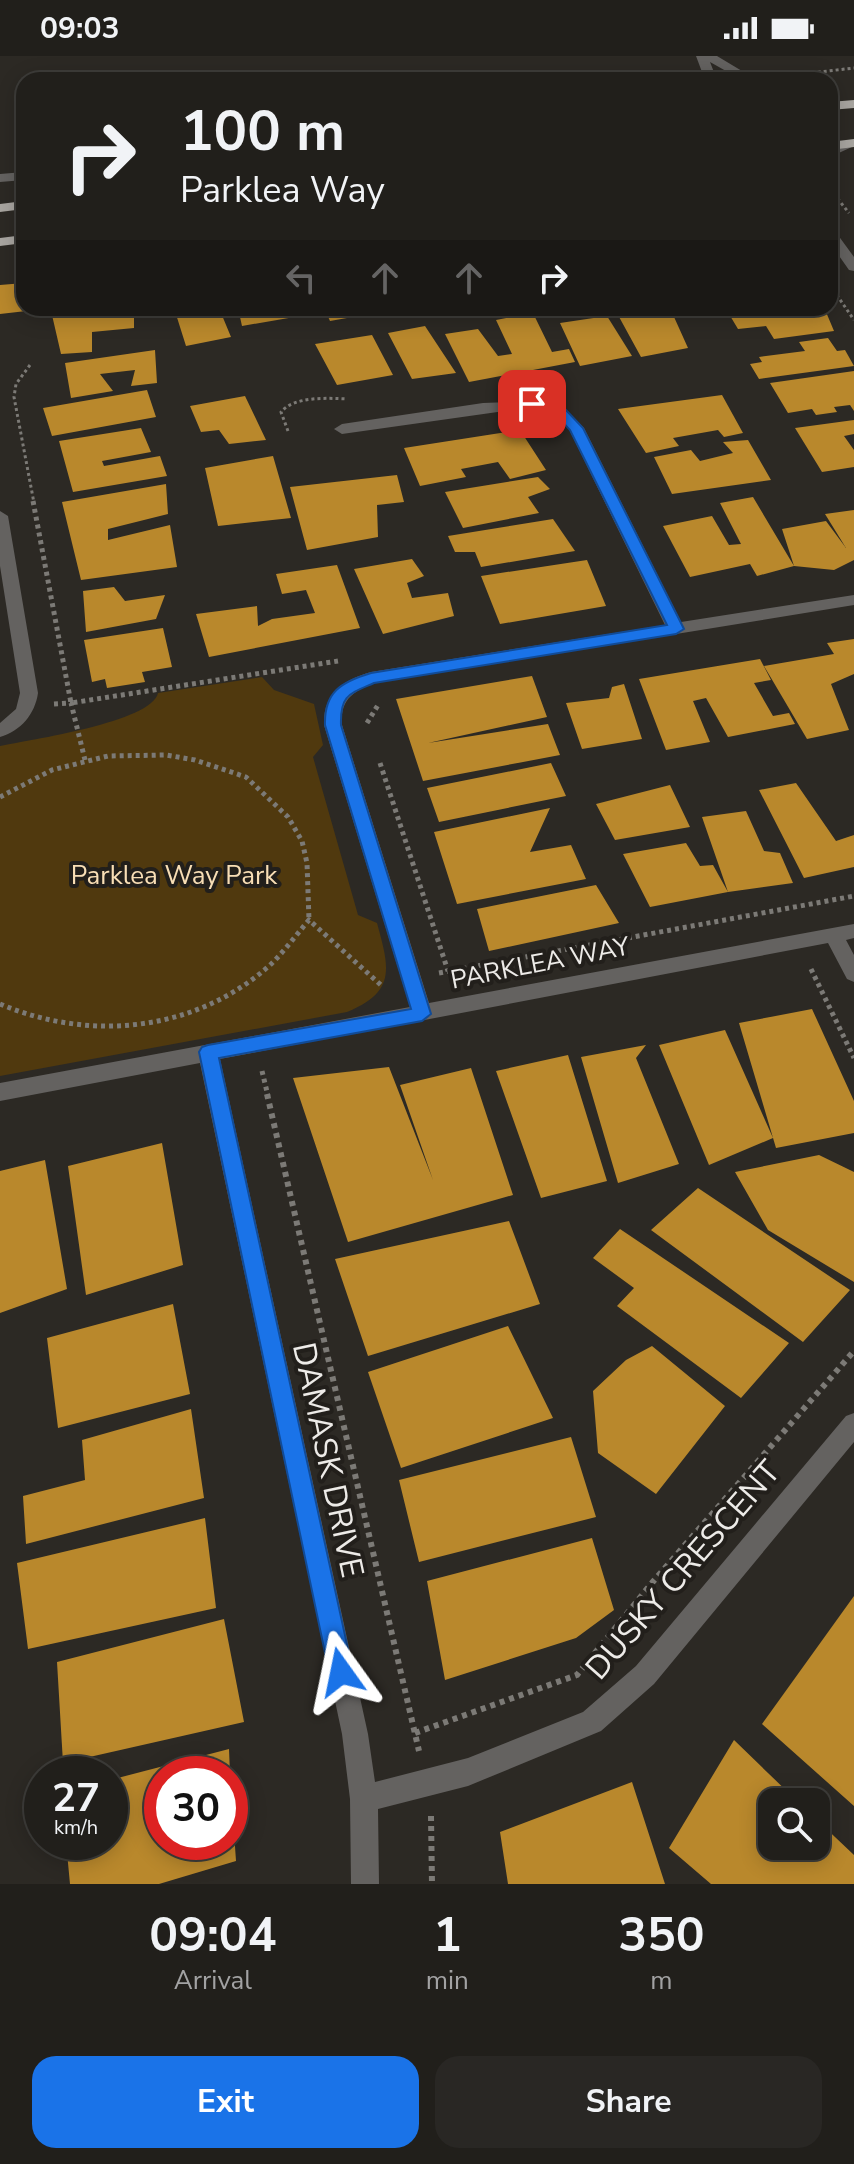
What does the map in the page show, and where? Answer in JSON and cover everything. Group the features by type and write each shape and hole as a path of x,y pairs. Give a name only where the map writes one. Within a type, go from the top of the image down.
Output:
{"street":[{"path":"708,56 737,72"},
{"path":"838,245 854,267"},
{"path":"342,429 515,405 545,406 561,412 581,436 676,629"},
{"path":"0,516 29,693 27,707 18,721 0,731"},
{"path":"422,1014 333,725 332,707 344,690 371,678 854,600"},
{"path":"844,933 854,974"},
{"name":"PARKLEA WAY","path":"0,1092 844,933"},
{"name":"DAMASK DRIVE","path":"208,1052 355,1734 364,1799 365,1884"},
{"name":"DUSKY CRESCENT","path":"364,1799 426,1785 592,1722 645,1675 854,1424"}],"path":[{"path":"822,72 854,68"},
{"path":"838,200 854,221"},
{"path":"838,297 854,320"},
{"path":"30,365 16,384 14,397 71,703 85,760"},
{"path":"288,431 281,412 287,405 326,398 358,401"},
{"path":"371,678 381,702 366,721 371,735"},
{"path":"27,707 71,703"},
{"path":"376,750 448,971"},
{"path":"0,797 49,771 85,760 161,754 211,764 251,780 284,812 300,838 309,874 309,920 265,970 206,1004 168,1018 100,1029 37,1019 0,1004"},
{"path":"309,920 374,982 383,986 448,971 854,896"},
{"path":"798,941 854,1058"},
{"path":"256,1043 426,1785 433,1835 432,1884"},
{"path":"415,1733 577,1675 651,1584 854,1351"}],"green space":[{"name":"Parklea Way Park","path":"262,677 274,690 314,704 323,745 313,757 358,915 377,923 386,965 382,987 363,1004 347,1012 0,1076 0,746 113,721 135,713 151,703 158,693"}],"building":[{"path":"16,284 16,312 0,314 0,285"},
{"path":"52,316 134,316 134,328 92,332 92,352 61,354"},
{"path":"177,316 222,316 231,337 186,346"},
{"path":"240,316 300,316 242,326"},
{"path":"328,316 358,316 330,321"},
{"path":"534,316 552,352 569,349 575,362 469,382 445,334 478,329 498,356 512,354 496,320"},
{"path":"607,316 632,356 580,366 560,323"},
{"path":"619,316 674,316 688,348 641,357"},
{"path":"730,316 828,316 834,331 774,339 766,326 738,329"},
{"path":"425,326 456,373 412,379 388,333"},
{"path":"372,335 393,375 337,385 315,344"},
{"path":"828,338 837,351 845,350 854,366 759,379 750,364 762,362 759,357 805,351 799,342"},
{"path":"155,350 157,383 131,386 135,370 100,374 113,391 71,398 65,363"},
{"path":"854,371 854,411 850,405 834,407 837,412 816,415 812,409 788,413 770,383"},
{"path":"147,390 156,417 52,436 43,408"},
{"path":"722,395 743,433 724,437 718,430 673,438 679,446 646,453 618,409"},
{"path":"245,396 266,440 229,444 219,430 201,432 190,406"},
{"path":"854,420 854,434 844,436 854,450 854,467 822,472 795,428"},
{"path":"141,428 151,452 102,461 104,466 160,456 167,476 73,492 59,441"},
{"path":"520,430 546,470 510,479 498,462 461,469 466,477 420,486 404,448"},
{"path":"748,440 771,480 672,494 654,457 691,450 700,461 733,453 723,442"},
{"path":"273,456 291,518 218,526 205,468"},
{"path":"397,475 404,502 377,505 378,537 307,550 290,487"},
{"path":"538,477 550,489 528,497 539,513 463,528 445,492"},
{"path":"166,484 168,514 108,529 108,540 170,525 177,567 81,580 62,502"},
{"path":"753,497 794,566 757,576 750,564 690,577 663,526 712,516 729,545 741,544 720,503"},
{"path":"854,510 854,560 834,570 794,566 782,529 826,521 846,548 825,514"},
{"path":"553,519 575,551 481,567 475,552 455,552 448,536"},
{"path":"412,559 424,576 407,583 412,598 448,593 454,616 383,634 354,569"},
{"path":"587,560 606,606 500,624 481,576"},
{"path":"337,565 360,628 209,657 196,614 257,606 258,626 272,619 315,613 306,590 282,594 276,574"},
{"path":"114,587 125,601 165,595 156,619 86,632 83,591"},
{"path":"163,628 172,667 142,672 145,682 107,688 105,679 92,682 84,640"},
{"path":"854,639 854,674 831,684 849,730 807,739 764,666 834,654 827,643"},
{"path":"760,659 771,680 754,683 773,716 789,713 795,724 728,737 706,698 693,701 710,742 666,750 639,679"},
{"path":"532,676 547,717 428,743 548,724 560,755 423,781 396,699"},
{"path":"624,684 642,739 582,749 566,703 609,698 612,687"},
{"path":"551,763 566,796 439,822 427,788"},
{"path":"796,783 836,841 854,835 854,867 804,878 759,790"},
{"path":"670,785 690,827 615,840 596,804"},
{"path":"550,808 530,852 571,845 586,879 457,904 434,832"},
{"path":"746,811 764,851 780,853 793,883 728,892 702,817"},
{"path":"686,843 700,866 713,865 728,892 650,907 623,854"},
{"path":"596,885 619,923 489,951 477,909"},
{"path":"812,1009 854,1101 854,1133 776,1148 739,1023"},
{"path":"725,1030 773,1138 709,1165 659,1045"},
{"path":"646,1045 636,1058 679,1164 618,1183 581,1057"},
{"path":"568,1055 607,1181 541,1198 496,1071"},
{"path":"389,1067 433,1180 400,1085 471,1068 513,1195 348,1242 293,1078"},
{"path":"162,1143 183,1265 86,1295 68,1166"},
{"path":"819,1155 854,1172 854,1282 768,1230 735,1172"},
{"path":"45,1160 67,1289 0,1313 0,1171"},
{"path":"698,1188 850,1290 803,1342 651,1230"},
{"path":"509,1221 540,1304 368,1356 335,1259"},
{"path":"620,1229 789,1343 741,1398 617,1306 634,1288 593,1258"},
{"path":"173,1304 190,1394 58,1428 47,1338"},
{"path":"508,1326 553,1418 401,1468 368,1372"},
{"path":"652,1346 725,1406 656,1494 598,1453 593,1391 626,1360"},
{"path":"191,1409 204,1498 26,1544 23,1496 85,1480 82,1440"},
{"path":"571,1437 596,1517 419,1562 399,1480"},
{"path":"205,1518 216,1608 28,1649 17,1563"},
{"path":"592,1538 614,1610 576,1638 445,1680 427,1581"},
{"path":"854,1596 854,1806 762,1724"},
{"path":"224,1619 244,1722 94,1756 63,1756 57,1662"},
{"path":"734,1740 784,1788 758,1788 758,1860 830,1860 830,1832 854,1855 854,1884 711,1884 669,1848"},
{"path":"229,1749 229,1756 202,1756"},
{"path":"144,1771 144,1860 236,1861 159,1884 70,1884 68,1860 128,1860 128,1775"},
{"path":"632,1782 665,1884 508,1884 500,1832"}],"route":[{"path":"341,1672 208,1052 422,1014 333,725 332,707 344,690 371,678 676,629 576,428 561,412 532,404"}]}
